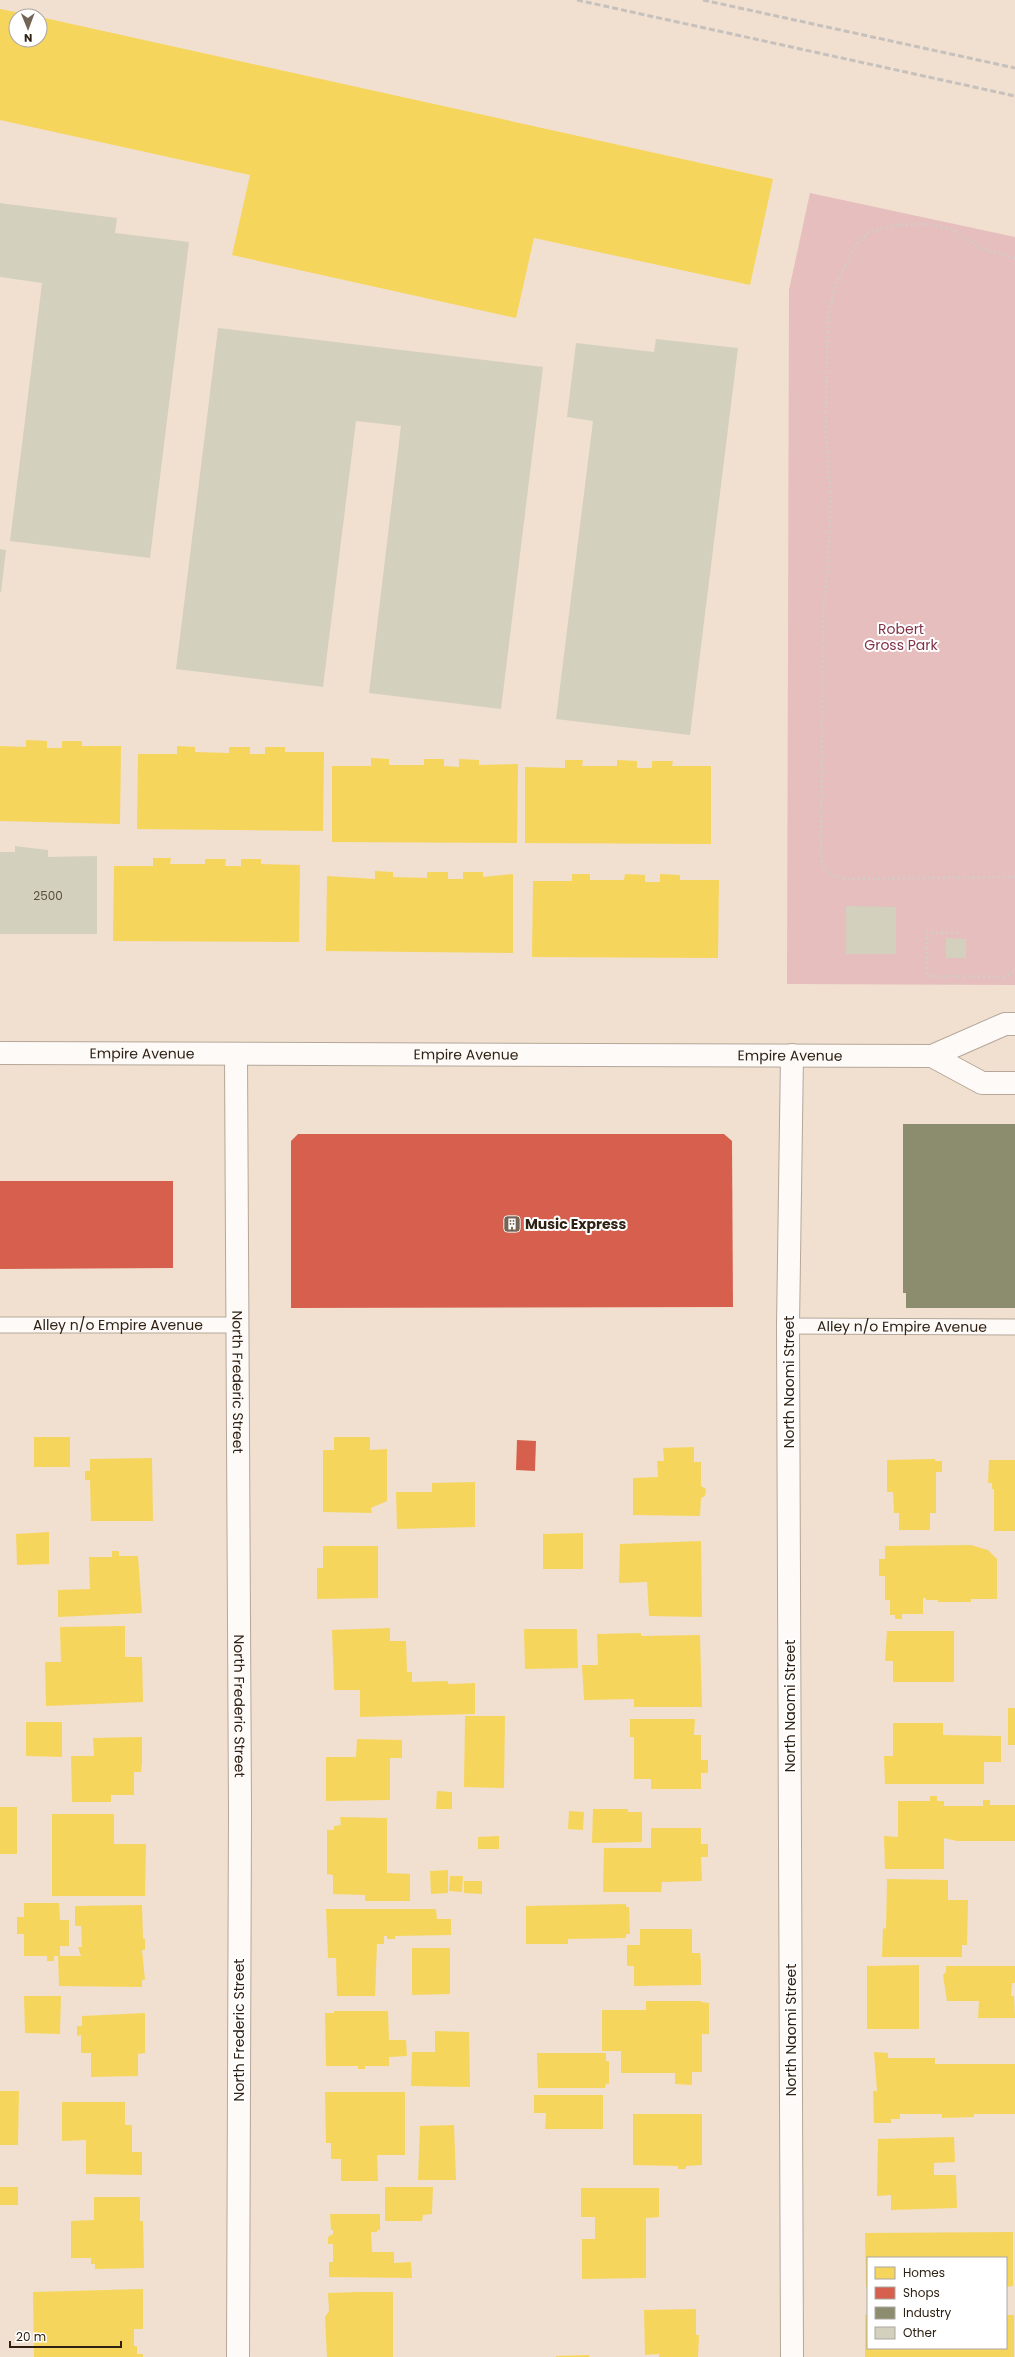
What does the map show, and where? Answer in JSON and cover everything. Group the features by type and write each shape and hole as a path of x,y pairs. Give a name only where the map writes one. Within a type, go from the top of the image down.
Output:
{"street":[{"name":"Empire Avenue","path":"0,1054 236,1056 932,1056 1005,1024 1015,1024"},
{"name":"North Naomi Street","path":"792,1055 788,1326 792,2357"},
{"name":"North Frederic Street","path":"236,1056 240,1787 238,2357"},
{"name":"Empire Avenue","path":"932,1056 982,1083 1015,1083"}],"lane":[{"name":"Alley n/o Empire Avenue","path":"0,1324 237,1325"},
{"name":"Alley n/o Empire Avenue","path":"788,1326 1015,1326"}],"path":[{"path":"1015,258 980,248 952,229 930,224 897,225 871,231 857,243 845,264 834,288 828,322 826,433 831,520 822,610 821,680 821,858 823,869 829,875 844,878 1015,877"},
{"path":"958,933 927,933 927,976 1004,977 1015,971"}],"green space":[{"name":"Robert Gross Park","path":"810,193 1015,237 1015,985 787,984 789,290"}],"building: Homes":[{"path":"0,9 8,11 8,48 48,48 48,19 773,179 750,285 534,238 516,318 232,255 250,175 0,120"},
{"path":"26,740 47,741 47,748 62,748 62,741 82,741 82,746 121,746 120,824 0,821 0,746 26,747"},
{"path":"177,746 195,747 195,752 229,753 229,747 250,747 250,754 265,754 265,747 285,747 285,752 324,752 323,831 137,829 138,754 177,754"},
{"path":"371,758 389,759 389,765 424,765 424,759 444,759 444,766 459,767 459,759 479,760 479,765 518,764 517,843 332,842 332,766 371,766"},
{"path":"565,760 583,760 582,766 617,766 617,760 637,761 637,768 652,768 652,761 673,761 672,766 711,766 711,844 525,843 525,767 565,768"},
{"path":"153,858 171,858 170,864 205,864 205,859 226,859 225,866 241,866 241,859 261,859 261,864 300,865 299,942 113,941 114,866 153,866"},
{"path":"375,871 393,872 393,877 427,878 427,872 448,872 448,879 463,879 463,872 483,872 483,877 513,874 513,953 326,951 327,876 375,879"},
{"path":"572,874 590,874 590,880 624,880 625,874 645,875 645,882 660,882 660,874 680,875 680,880 719,880 718,958 532,957 533,881 572,881"},
{"path":"34,1437 70,1437 70,1467 34,1467"},
{"path":"334,1437 370,1437 370,1450 387,1449 387,1501 371,1508 372,1513 323,1512 323,1450 334,1450"},
{"path":"694,1447 694,1462 701,1462 701,1486 706,1489 705,1496 701,1498 700,1516 633,1515 633,1478 658,1477 657,1461 664,1461 663,1448"},
{"path":"152,1458 153,1521 91,1521 90,1480 85,1480 85,1471 90,1471 90,1459"},
{"path":"935,1459 935,1461 942,1461 942,1472 936,1472 936,1513 930,1513 930,1530 899,1530 899,1513 894,1513 893,1492 887,1492 887,1460"},
{"path":"989,1460 1015,1460 1015,1531 994,1531 994,1489 992,1489 992,1483 988,1483"},
{"path":"475,1482 475,1527 397,1529 396,1492 432,1492 432,1483"},
{"path":"49,1532 49,1564 17,1565 16,1534"},
{"path":"583,1533 583,1569 543,1569 543,1534"},
{"path":"701,1541 702,1617 649,1616 647,1582 619,1583 620,1544"},
{"path":"971,1545 988,1550 997,1559 997,1599 971,1599 971,1602 938,1602 938,1600 926,1600 926,1598 923,1598 923,1614 902,1614 902,1619 895,1619 895,1615 890,1615 890,1600 885,1600 885,1576 879,1576 879,1559 885,1559 885,1546"},
{"path":"323,1546 378,1546 378,1598 317,1599 317,1568 323,1568"},
{"path":"112,1551 119,1551 119,1556 138,1556 142,1613 58,1617 58,1590 90,1589 89,1557 112,1557"},
{"path":"125,1626 125,1657 142,1657 143,1702 46,1706 45,1662 61,1662 60,1627"},
{"path":"390,1628 390,1641 406,1641 407,1672 412,1672 412,1682 448,1681 448,1684 475,1683 475,1714 360,1717 360,1690 334,1690 332,1630"},
{"path":"524,1629 577,1629 578,1668 525,1669"},
{"path":"887,1631 954,1631 954,1682 893,1682 893,1661 885,1661"},
{"path":"641,1633 641,1636 700,1635 702,1707 634,1707 634,1699 584,1700 582,1665 598,1665 597,1634"},
{"path":"1008,1708 1015,1708 1015,1745 1008,1745"},
{"path":"465,1716 505,1716 504,1788 464,1787"},
{"path":"630,1719 695,1719 694,1735 701,1735 701,1760 708,1760 708,1773 701,1773 701,1789 651,1789 651,1779 634,1779 634,1737 630,1737"},
{"path":"26,1722 62,1722 62,1757 26,1756"},
{"path":"893,1723 943,1723 943,1735 1001,1736 1001,1762 984,1762 984,1784 885,1784 884,1756 893,1756"},
{"path":"142,1737 141,1772 134,1772 134,1795 111,1795 111,1802 72,1802 71,1756 94,1756 93,1738"},
{"path":"357,1739 402,1740 402,1758 390,1758 390,1800 326,1801 326,1757 356,1757"},
{"path":"437,1791 452,1792 452,1809 436,1809"},
{"path":"930,1796 937,1796 937,1801 944,1801 944,1806 983,1806 983,1800 990,1800 990,1805 1015,1805 1015,1841 957,1841 944,1838 944,1869 885,1869 884,1836 898,1837 898,1801 930,1801"},
{"path":"0,1807 17,1807 17,1854 0,1854"},
{"path":"593,1809 628,1809 628,1812 642,1812 642,1842 592,1843"},
{"path":"569,1811 584,1812 583,1830 568,1829"},
{"path":"52,1814 114,1814 114,1844 146,1844 145,1896 52,1896"},
{"path":"340,1817 387,1818 387,1873 410,1874 410,1901 365,1901 365,1895 333,1894 333,1875 327,1874 327,1830 334,1830 334,1826 341,1825"},
{"path":"651,1828 701,1828 701,1844 708,1844 708,1857 701,1857 702,1881 662,1882 661,1892 603,1892 604,1848 651,1848"},
{"path":"499,1836 499,1849 478,1849 478,1837"},
{"path":"448,1870 448,1893 431,1894 430,1871"},
{"path":"450,1876 463,1876 462,1892 449,1891"},
{"path":"887,1879 948,1880 948,1900 968,1900 967,1945 962,1945 962,1957 882,1957 883,1928 886,1929"},
{"path":"464,1881 482,1881 482,1894 464,1893"},
{"path":"24,1903 59,1903 60,1920 69,1920 69,1946 60,1946 60,1956 81,1956 78,1947 82,1947 81,1926 75,1926 75,1906 142,1905 143,1939 145,1939 145,1950 142,1950 145,1980 142,1980 142,1987 59,1986 58,1956 54,1956 54,1961 47,1961 47,1956 24,1956 24,1934 17,1934 17,1917 24,1917"},
{"path":"626,1904 626,1907 629,1907 630,1934 626,1934 626,1938 568,1939 568,1944 526,1944 526,1906"},
{"path":"326,1909 436,1909 437,1919 451,1919 451,1935 395,1936 395,1939 387,1939 387,1936 384,1936 384,1944 377,1944 375,1996 337,1996 336,1958 328,1958"},
{"path":"640,1929 692,1929 692,1953 700,1953 701,1985 634,1986 634,1966 627,1966 627,1945 640,1945"},
{"path":"412,1948 450,1948 450,1994 412,1995"},
{"path":"919,1965 919,2029 867,2029 867,1966"},
{"path":"946,1966 1015,1966 1015,1983 1012,1983 1011,1996 1014,1996 1015,2018 978,2018 979,2001 947,2001 943,1975 946,1972"},
{"path":"24,1996 61,1996 60,2034 25,2033"},
{"path":"646,2001 701,2001 709,2003 709,2034 702,2034 702,2072 692,2072 692,2085 675,2084 675,2073 621,2073 621,2051 602,2051 602,2010 646,2010"},
{"path":"334,2011 388,2011 389,2040 406,2040 407,2056 389,2057 389,2066 365,2066 365,2069 358,2069 358,2066 326,2066 325,2013 334,2013"},
{"path":"145,2013 145,2053 138,2054 138,2076 91,2077 91,2053 81,2053 81,2035 77,2036 77,2026 82,2026 82,2016"},
{"path":"435,2031 469,2032 470,2087 411,2086 412,2052 435,2052"},
{"path":"874,2052 888,2053 888,2058 935,2058 935,2064 1015,2064 1015,2114 974,2114 974,2117 942,2118 942,2114 900,2114 900,2119 891,2119 891,2123 874,2123 873,2091 877,2091"},
{"path":"537,2053 606,2053 606,2061 609,2061 609,2084 606,2084 605,2088 538,2088"},
{"path":"0,2091 19,2091 18,2145 0,2145"},
{"path":"325,2092 405,2092 405,2155 377,2155 378,2181 341,2181 341,2159 331,2159 331,2143 326,2143"},
{"path":"534,2095 603,2095 603,2129 545,2129 546,2113 534,2113"},
{"path":"62,2102 125,2102 125,2125 132,2125 132,2152 142,2152 142,2175 86,2174 86,2140 62,2141"},
{"path":"633,2114 702,2114 702,2165 686,2166 686,2169 678,2169 678,2166 633,2165"},
{"path":"454,2125 456,2180 418,2180 420,2126"},
{"path":"954,2137 955,2162 934,2163 934,2175 956,2175 957,2208 891,2210 891,2195 877,2196 878,2139"},
{"path":"0,2187 18,2187 18,2205 0,2205"},
{"path":"385,2187 433,2187 432,2214 423,2215 422,2221 385,2221"},
{"path":"581,2188 659,2188 659,2217 646,2218 646,2278 582,2279 582,2239 595,2239 595,2217 581,2217"},
{"path":"94,2197 140,2197 140,2221 143,2221 144,2268 95,2269 95,2264 91,2264 91,2258 71,2258 71,2221 94,2220"},
{"path":"330,2214 380,2214 380,2230 377,2230 377,2232 371,2232 372,2252 394,2252 394,2263 411,2262 412,2278 329,2277 329,2262 333,2262 333,2244 328,2244 328,2237 333,2234 333,2230 331,2230"},
{"path":"1013,2232 1013,2286 1007,2287 1007,2257 867,2257 866,2287 865,2233"},
{"path":"143,2289 143,2329 134,2329 134,2346 137,2346 137,2354 143,2354 143,2357 34,2357 33,2292"},
{"path":"393,2292 393,2357 327,2357 325,2317 329,2311 328,2293"},
{"path":"696,2309 696,2335 699,2335 698,2357 659,2357 659,2354 645,2355 644,2310"},
{"path":"865,2315 867,2315 867,2349 1007,2349 1007,2315 1014,2315 1014,2357 865,2357"},
{"path":"589,2355 589,2357 556,2357 556,2356"}],"building: Shops":[{"name":"Music Express","path":"298,1134 724,1134 732,1141 733,1307 291,1308 291,1141"},
{"path":"0,1181 173,1181 173,1268 0,1269"},
{"path":"517,1440 536,1441 535,1471 516,1470"}],"building: Industry":[{"path":"903,1124 1015,1124 1015,1308 906,1308 906,1293 903,1293"}],"building: Other":[{"path":"0,203 117,218 115,233 189,242 150,558 10,541 42,283 0,277"},
{"path":"218,328 543,367 501,709 369,693 401,426 356,421 323,687 176,669"},
{"path":"656,339 738,348 690,735 556,719 593,421 567,417 576,343 654,352"},
{"path":"0,549 6,550 1,592 0,592"},
{"path":"15,846 48,850 48,857 97,856 97,934 0,934 0,852 15,852"},
{"path":"846,906 896,907 896,954 846,954"},
{"path":"946,938 966,939 966,958 946,958"}],"railway":[{"path":"577,0 1015,96"},
{"path":"703,0 1015,68"}],"place":[{"name":"Music Express","path":"512,1224"}]}
